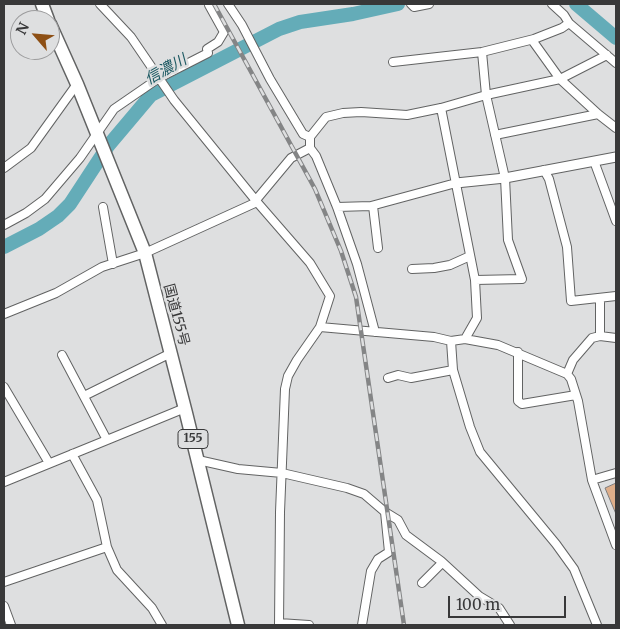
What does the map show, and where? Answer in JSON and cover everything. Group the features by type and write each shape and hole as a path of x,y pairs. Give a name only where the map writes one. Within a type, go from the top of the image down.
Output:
{"highway":[{"name":"国道155号","path":"60,46 145,253 238,625"}],"street":[{"path":"100,4 131,38 174,100 256,201 310,263 330,296 320,327 288,376 284,408 279,624 309,625"},
{"path":"4,225 26,213 45,199 80,158 114,109 208,53 207,49 218,42 224,32 209,4"},
{"path":"228,4 242,25 302,134 310,137"},
{"path":"411,4 414,7 429,4"},
{"path":"552,4 564,15 569,23 616,63"},
{"path":"393,62 482,52 532,40 562,28 569,23"},
{"path":"532,40 560,79 616,128"},
{"path":"475,280 522,280 508,240 505,178 486,96 482,52"},
{"path":"375,332 357,264 337,207 316,156 310,148 310,137 326,117 343,113 361,112 407,115 441,108 560,79 607,55"},
{"path":"4,168 32,148 77,84"},
{"path":"441,108 475,280 477,318 466,339"},
{"path":"495,135 598,114"},
{"path":"4,314 56,293 102,267 145,253 256,201 291,158 310,148"},
{"path":"337,207 373,206 456,182 505,178 616,156"},
{"path":"594,161 616,220"},
{"path":"544,170 549,179 567,247 570,301 616,296"},
{"path":"373,206 378,248"},
{"path":"103,207 113,264"},
{"path":"412,269 450,265 470,256"},
{"path":"600,299 600,336"},
{"path":"320,327 434,336 451,341 466,339 498,345 567,374 572,379 592,480 616,545"},
{"path":"567,374 573,360 592,338 600,336 616,338"},
{"path":"451,341 453,370 470,427 480,452 556,544 574,570 597,625"},
{"path":"518,352 518,401 522,404 576,396"},
{"path":"84,396 171,353"},
{"path":"62,355 107,440"},
{"path":"388,378 398,375 411,378 453,370"},
{"path":"4,386 49,463"},
{"path":"4,482 185,408"},
{"path":"72,454 97,500 108,547 117,570 152,608 162,625"},
{"path":"198,460 238,469 282,473 347,488 364,494 385,512 398,520 406,534 479,596 499,608 510,625"},
{"path":"592,480 616,473"},
{"path":"362,625 371,571 378,559 389,552 385,512"},
{"path":"4,582 108,547"},
{"path":"422,584 442,563"},
{"path":"4,606 5,616 11,625"}],"building":[{"path":"616,483 616,514 605,488"}],"waterway":[{"name":"信濃川","path":"4,247 39,229 58,216 70,204 108,146 151,95 279,29 300,22 353,14 398,4"},
{"name":"信濃川","path":"576,4 616,38"}],"railway":[{"path":"214,4 315,189 341,251 356,297 404,625"}]}
